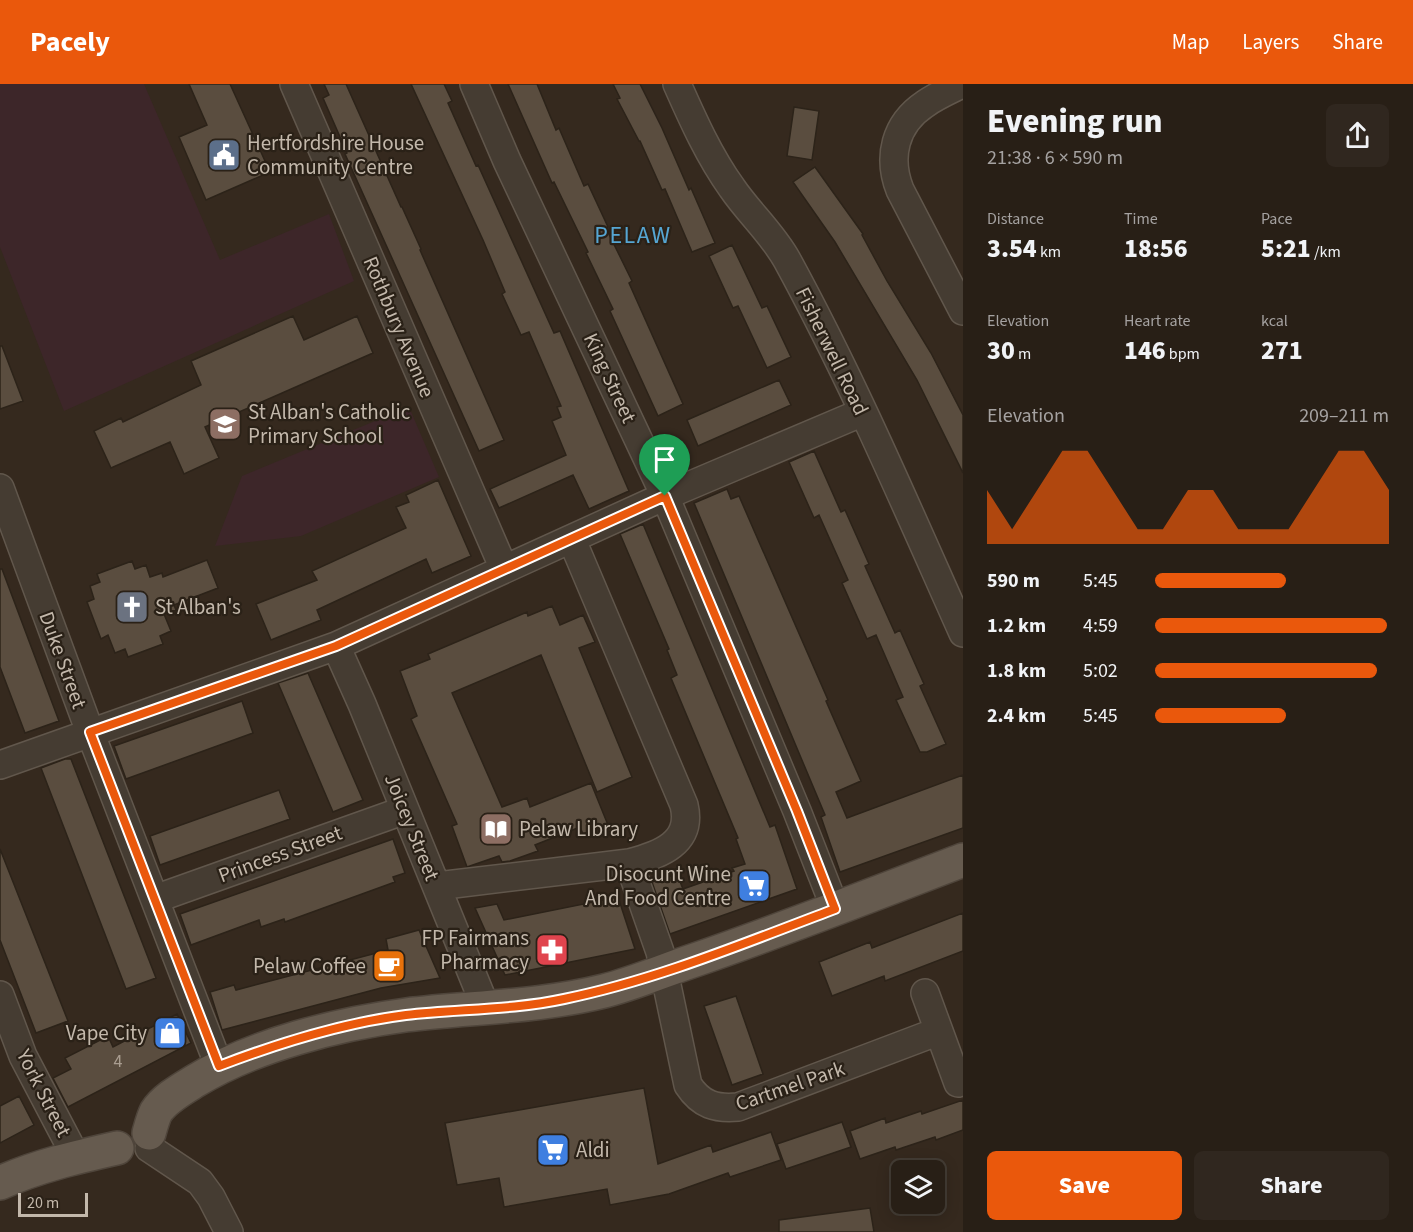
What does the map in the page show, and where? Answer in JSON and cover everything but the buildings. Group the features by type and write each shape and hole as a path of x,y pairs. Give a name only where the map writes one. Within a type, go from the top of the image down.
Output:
{"main road":[{"path":"149,1141 156,1113 162,1104 219,1066 264,1049 351,1025 407,1015 561,1000 606,990 835,909 963,860"},
{"path":"0,1184 76,1157 117,1148 116,1136 123,1127 128,1125 139,1125 149,1141"}],"street":[{"name":"Rothbury Avenue","path":"294,84 504,570"},
{"name":"King Street","path":"474,84 507,161 665,496 797,811 835,909"},
{"name":"Fisherwell Road","path":"677,84 715,162 785,257 862,412 963,633"},
{"path":"962,84 925,104 909,117 898,136 894,174 900,190 963,311"},
{"path":"0,765 336,646 665,496 862,412"},
{"name":"Duke Street","path":"0,488 90,732 219,1066"},
{"path":"437,886 630,862 657,855 670,847 684,828 686,816 684,804 572,540"},
{"name":"Joicey Street","path":"336,646 362,704 486,1008"},
{"name":"Princess Street","path":"155,899 405,810"},
{"name":"Cartmel Park","path":"630,862 660,952 688,1085 695,1095 707,1105 722,1108 738,1107 939,1031"},
{"path":"925,993 958,1083"},
{"name":"York Street","path":"0,995 23,1056 76,1157"},
{"path":"149,1141 200,1182 211,1197 229,1232"}],"shaded area":[{"path":"0,84 144,84 220,260 329,214 354,281 64,411 0,247"},
{"path":"409,407 439,477 301,536 215,546 242,476"}],"place":[{"name":"Hertfordshire House Community Centre","path":"224,155"},
{"name":"St Alban's Catholic Primary School","path":"225,424"},
{"name":"St Alban's","path":"132,607"},
{"name":"Pelaw Library","path":"496,829"},
{"name":"Disocunt Wine And Food Centre","path":"754,886"},
{"name":"FP Fairmans Pharmacy","path":"552,950"},
{"name":"Pelaw Coffee","path":"389,966"},
{"name":"Vape City","path":"170,1033"},
{"name":"Aldi","path":"553,1150"}],"district":[{"name":"PELAW","path":"633,235"}],"route":[{"path":"665,496 797,811 835,909 606,990 561,1000 407,1015 371,1021 331,1029 264,1049 219,1066 90,732 336,646 665,496"}]}
